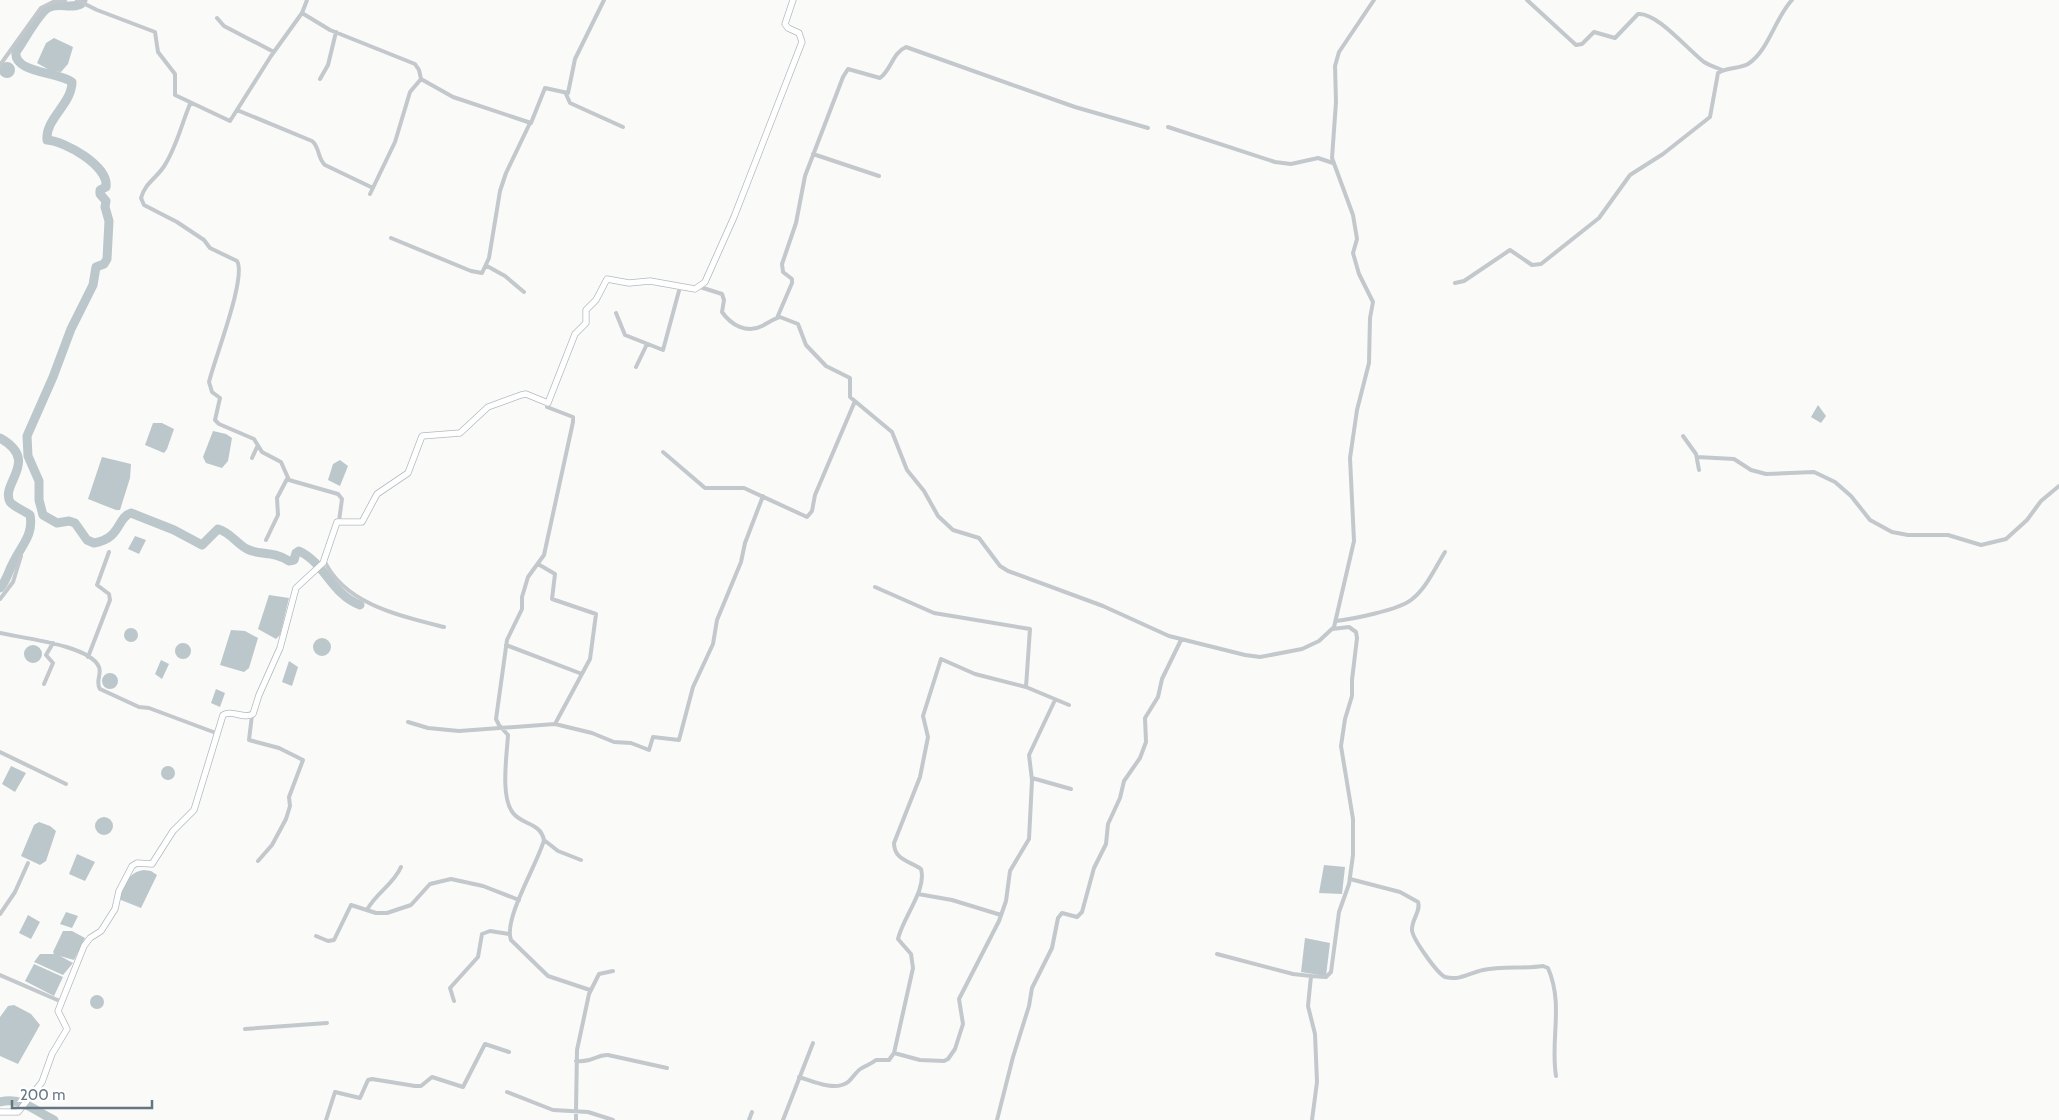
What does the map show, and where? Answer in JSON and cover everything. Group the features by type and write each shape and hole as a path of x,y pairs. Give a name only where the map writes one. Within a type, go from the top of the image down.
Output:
{"street":[{"path":"0,65 41,8 52,2 65,0"},
{"path":"78,1 155,32 157,50 175,74 175,95 190,104 230,121 274,52 302,13 307,0"},
{"path":"566,94 570,87 575,59 604,0"},
{"path":"700,287 711,270 734,217 802,42 799,34 788,28 785,24 793,0"},
{"path":"582,860 554,849 544,840 540,830 514,814 510,808 505,779 508,735 496,719 506,645 522,609 522,597 528,577 543,559 573,422 572,417 548,407 548,403 575,334 586,323 586,310 596,300 607,279 629,283 650,281 680,287 700,287 722,294 724,300 722,312 735,326 756,329 777,318 784,317 798,324 806,345 826,366 850,378 849,395 892,432 907,470 924,491 938,516 953,530 979,538 1000,566 1016,575 1102,606 1181,640 1245,655 1260,657 1302,649 1319,641 1332,629 1336,621 1354,541 1350,458 1357,410 1369,363 1370,318 1373,302 1359,274 1353,253 1357,239 1353,215 1333,163 1331,151 1336,102 1335,66 1337,55 1374,0"},
{"path":"1527,0 1576,45 1582,44 1594,32 1615,38 1638,14 1644,14 1664,26 1706,64 1722,70 1742,66 1752,60 1767,39 1782,11 1792,0"},
{"path":"302,13 336,32 415,64 421,79 453,98 530,123"},
{"path":"217,18 224,26 274,52"},
{"path":"320,79 328,65 336,32"},
{"path":"777,318 792,283 792,278 783,272 782,264 796,223 805,176 846,70 880,78 886,73 897,52 906,47 1075,107 1148,128"},
{"path":"1455,283 1464,281 1507,251 1514,251 1532,265 1537,266 1557,252 1599,218 1630,175 1663,154 1708,119 1713,111 1718,74 1722,70"},
{"path":"370,194 395,142 410,92 421,79"},
{"path":"391,238 471,271 482,273 487,266 503,182 512,156 526,136 530,123 534,120 545,88 566,94"},
{"path":"566,94 570,103 623,127"},
{"path":"190,104 165,166 148,183 141,198 144,205 178,222 204,240 210,248 237,261 239,265 238,284 209,387 220,398 215,420 219,424 254,439 257,447 280,462 284,467 287,479 277,498 278,515 266,540"},
{"path":"237,110 312,141 318,147 321,161 325,165 373,188"},
{"path":"1168,127 1275,162 1296,163 1318,158 1333,163"},
{"path":"813,154 879,176"},
{"path":"487,266 505,276 524,292"},
{"path":"616,313 625,335 663,350 680,287"},
{"path":"636,367 647,344"},
{"path":"339,521 362,522 377,494 408,473 422,436 460,433 488,406 522,395 526,394 548,403"},
{"path":"663,452 705,488 741,487 805,517 810,516 815,495 855,401"},
{"path":"1683,436 1697,457 1699,470"},
{"path":"252,458 257,447"},
{"path":"1697,457 1734,459 1751,470 1766,474 1814,472 1835,482 1852,496 1870,520 1892,532 1908,535 1948,535 1981,545 2006,539 2027,520 2041,501 2059,486"},
{"path":"258,861 272,845 286,820 290,805 289,797 303,760 279,748 249,740 252,715 278,653 296,588 303,579 317,570 323,561 339,521 342,499 338,494 287,479"},
{"path":"408,722 428,728 459,731 500,726 555,724 592,733 614,742 631,743 649,750 653,737 679,740 693,688 713,644 720,613 742,562 745,543 763,496"},
{"path":"88,657 110,600 109,594 97,585 109,552"},
{"path":"1336,621 1352,620 1410,601 1428,581 1445,552"},
{"path":"0,599 13,582 21,556"},
{"path":"323,561 338,583 354,595 405,618 444,627"},
{"path":"538,564 553,572 556,576 552,599 596,614 590,659 555,724"},
{"path":"875,587 934,613 1030,629 1026,686"},
{"path":"1218,954 1293,974 1326,977 1331,972 1339,912 1350,879 1354,831 1341,746 1345,719 1352,696 1357,638 1356,632 1349,627 1332,629"},
{"path":"0,633 53,643 88,657 99,667 98,686 100,689 139,707 149,708 216,733"},
{"path":"997,1120 1013,1057 1030,1006 1031,992 1052,948 1059,916 1065,913 1077,917 1082,912 1094,868 1106,844 1108,824 1120,798 1124,781 1140,758 1146,742 1145,718 1158,697 1162,679 1181,640"},
{"path":"44,684 53,663 46,655 53,643"},
{"path":"506,645 582,674"},
{"path":"799,1077 840,1086 849,1081 862,1068 876,1060 889,1060 894,1054 912,968 911,954 898,938 922,881 921,869 899,857 894,850 894,843 920,777 928,737 923,716 941,659 975,674 1026,686 1069,705"},
{"path":"894,1054 934,1061 944,1061 952,1056 963,1024 958,999 1001,916 1008,895 1010,871 1027,845 1031,832 1029,805 1032,778 1029,755 1055,700"},
{"path":"0,1112 14,1113 20,1110 42,1082 50,1060 67,1028 58,1011 84,946 90,938 101,931 115,909 118,894 130,870 136,863 150,864 153,862 184,817 194,810 221,718 226,713 242,716 252,715"},
{"path":"0,752 66,784"},
{"path":"1032,778 1071,789"},
{"path":"544,840 519,900 509,934 510,940 548,976 590,990"},
{"path":"0,914 12,899 28,863"},
{"path":"367,910 374,898 393,882 401,867"},
{"path":"316,936 332,941 350,906 383,914 411,905 430,884 451,879 483,886 519,900"},
{"path":"1350,879 1400,892 1418,902 1420,907 1412,927 1413,936 1439,973 1445,977 1460,978 1482,970 1543,966 1548,968 1557,1010 1553,1054 1556,1076"},
{"path":"918,894 952,900 1001,916"},
{"path":"454,1001 450,988 478,957 482,934 490,930 509,934"},
{"path":"576,1120 576,1061 590,990 599,974 613,971"},
{"path":"0,975 62,1002"},
{"path":"1311,976 1308,1006 1314,1034 1317,1082 1312,1120"},
{"path":"245,1029 327,1023"},
{"path":"783,1120 813,1043"},
{"path":"326,1120 334,1092 360,1098 368,1080 372,1079 421,1086 432,1077 463,1087 485,1044 509,1052"},
{"path":"576,1061 588,1062 604,1054 640,1060 667,1068"},
{"path":"507,1092 546,1108 563,1112 588,1112 613,1120"},
{"path":"749,1120 752,1112"}],"shaded area":[{"path":"54,38 73,47 68,64 61,72 51,71 37,63 46,43"},
{"path":"4,62 10,62 15,67 13,76 4,78 -1,73 -1,67"},
{"path":"1818,405 1826,416 1821,423 1811,417"},
{"path":"153,423 162,423 174,429 164,453 145,445"},
{"path":"213,431 226,434 232,438 228,461 222,468 206,463 203,457"},
{"path":"102,457 131,464 130,478 120,510 88,499"},
{"path":"340,460 348,466 340,486 328,480 333,464"},
{"path":"135,536 146,540 139,554 128,549"},
{"path":"269,595 289,598 280,635 276,639 258,629"},
{"path":"128,628 134,628 138,635 134,642 128,642 124,638 124,632"},
{"path":"231,630 245,631 258,638 249,668 244,672 220,665"},
{"path":"322,638 328,641 331,647 328,653 322,656 316,653 313,647 316,641"},
{"path":"183,643 189,645 191,651 189,657 183,659 177,657 175,651 177,645"},
{"path":"29,645 37,645 42,650 40,661 29,663 24,658 24,650"},
{"path":"161,660 169,664 162,679 155,674"},
{"path":"289,661 298,667 292,686 282,682"},
{"path":"110,673 118,681 110,689 102,681"},
{"path":"216,689 225,693 220,707 211,703"},
{"path":"11,766 26,773 15,792 2,784"},
{"path":"165,766 171,766 175,773 171,780 165,780 161,776 161,770"},
{"path":"100,817 108,817 113,822 111,833 100,835 95,830 95,822"},
{"path":"39,822 50,826 56,831 46,861 40,865 21,856 34,825"},
{"path":"77,854 95,862 85,881 69,874"},
{"path":"1324,865 1345,867 1342,894 1319,893"},
{"path":"144,870 151,871 157,875 141,908 121,900 120,897 131,876"},
{"path":"66,912 78,916 72,928 60,924"},
{"path":"28,915 40,922 31,939 19,933"},
{"path":"63,931 72,931 85,938 74,960 60,956 73,963 63,975 34,962 40,954 54,954 53,952"},
{"path":"1305,938 1330,943 1326,976 1301,972"},
{"path":"34,964 63,977 54,996 25,981"},
{"path":"94,995 100,995 104,1002 100,1009 94,1009 90,1005 90,999"},
{"path":"14,1005 31,1014 40,1025 18,1064 0,1056 0,1017 8,1006"}],"waterway":[{"path":"83,0 81,4 74,6 54,6 46,9 16,52 17,59 29,68 72,82 68,97 50,125 47,140 55,141 74,150 101,171 106,187 100,190 100,194 106,201 105,207 109,221 107,259 104,264 96,267 93,285 71,329 53,377 27,436 28,456 39,481 39,500 43,515 57,523 69,521 75,523 87,540 94,543 103,541 114,533 126,515 131,513 174,530 202,545 218,529 243,547 252,551 277,555 289,561 294,560 296,553 299,551 316,563 342,594 360,605"},
{"path":"0,438 12,447 19,463 8,495 10,502 30,515 31,522 26,540 0,588"},
{"path":"0,1102 15,1101 28,1105 54,1120"}]}
